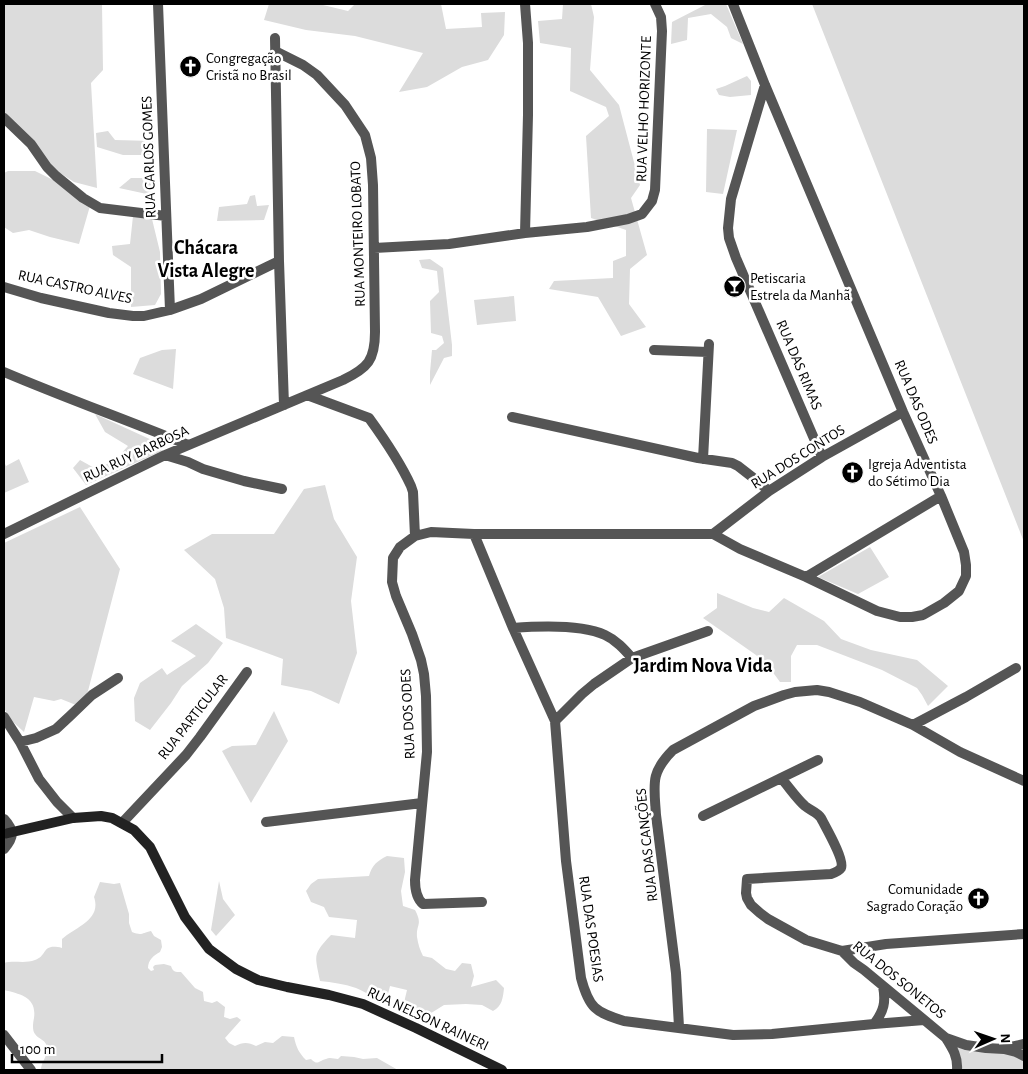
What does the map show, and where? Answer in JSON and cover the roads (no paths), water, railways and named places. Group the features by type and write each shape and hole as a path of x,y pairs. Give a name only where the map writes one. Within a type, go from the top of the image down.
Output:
{"main road":[{"name":"RUA NELSON RAINERI","path":"8,833 73,818 101,816 112,818 134,830 150,847 185,917 199,937 209,949 236,969 258,980 363,1004 502,1070"}],"street":[{"name":"RUA CARLOS GOMES","path":"158,4 170,310"},
{"path":"524,233 528,115 528,43 525,4"},
{"name":"RUA VELHO HORIZONTE","path":"374,248 449,244 524,233 587,227 628,219 642,214 652,201 656,190 662,31 661,17 655,4"},
{"name":"RUA DAS ODES","path":"474,534 713,534 740,549 877,611 900,617 922,615 959,591 966,576 964,552 764,85 733,4"},
{"path":"275,38 284,405"},
{"name":"RUA MONTEIRO LOBATO","path":"275,51 303,65 317,75 345,105 365,134 371,158 373,185 375,332 373,355 361,370 353,375 284,405"},
{"name":"RUA DAS RIMAS","path":"764,85 732,199 728,238 822,457"},
{"path":"4,118 31,144 47,167 83,198 100,208 166,216"},
{"name":"RUA CASTRO ALVES","path":"4,287 41,298 108,313 144,316 201,300 279,261"},
{"path":"654,350 708,348 703,459"},
{"path":"4,372 188,445"},
{"path":"307,394 369,418 393,452 411,486 413,492 414,536 432,532 474,534"},
{"name":"RUA RUY BARBOSA","path":"4,534 188,445 284,405"},
{"name":"RUA DOS CONTOS","path":"713,534 770,491 822,457 904,412"},
{"path":"512,417 703,459 732,463 770,491"},
{"path":"165,456 219,474 282,489"},
{"path":"806,578 941,496"},
{"name":"RUA DAS POESIAS","path":"474,534 513,628 555,720 566,861 582,978 589,1001 596,1009 608,1016 624,1021 733,1034 772,1034 924,1020"},
{"name":"RUA DOS ODES","path":"414,536 406,542 394,558 392,582 403,616 415,641 424,674 426,696 427,752 415,880 416,890 423,904 482,902"},
{"path":"513,628 557,627 592,631 606,635 618,643 632,658"},
{"path":"555,720 594,684 632,658 708,631"},
{"path":"914,725 1016,668"},
{"name":"RUA PARTICULAR","path":"122,823 186,755 246,672"},
{"path":"20,742 36,738 56,728 92,695 118,678"},
{"name":"RUA DAS CANÇÕES","path":"679,1027 676,973 656,814 655,777 658,768 673,750 754,706 784,694 816,690 860,702 914,725 960,752 1024,781"},
{"path":"4,717 20,742 39,779 57,802 73,818"},
{"path":"702,816 818,760"},
{"name":"RUA DOS SONETOS","path":"781,778 803,804 821,818 841,858 841,868 830,874 747,879 746,893 752,905 764,916 806,940 842,951 854,963 946,1038 966,1045 1004,1049 1024,1056"},
{"path":"266,822 422,803"},
{"path":"4,819 10,827 8,833 12,839 4,849"},
{"path":"842,951 886,944 1024,934"},
{"path":"874,1024 881,1015 884,1006 884,986"},
{"path":"4,1035 31,1070"},
{"path":"946,1038 954,1049 958,1062 957,1070"},
{"name":"RUA DOS SONETOS","path":"1004,1049 1024,1044"}],"place":[{"name":"Congregação Cristã no Brasil","path":"190,67"},
{"name":"Petiscaria Estrela da Manhã","path":"734,287"},
{"name":"Igreja Adventista do Sétimo Dia","path":"852,473"},
{"name":"Comunidade Sagrado Coração","path":"979,898"}],"district":[{"name":"Chácara Vista Alegre","path":"206,260"},
{"name":"Jardim Nova Vida","path":"703,666"}]}
